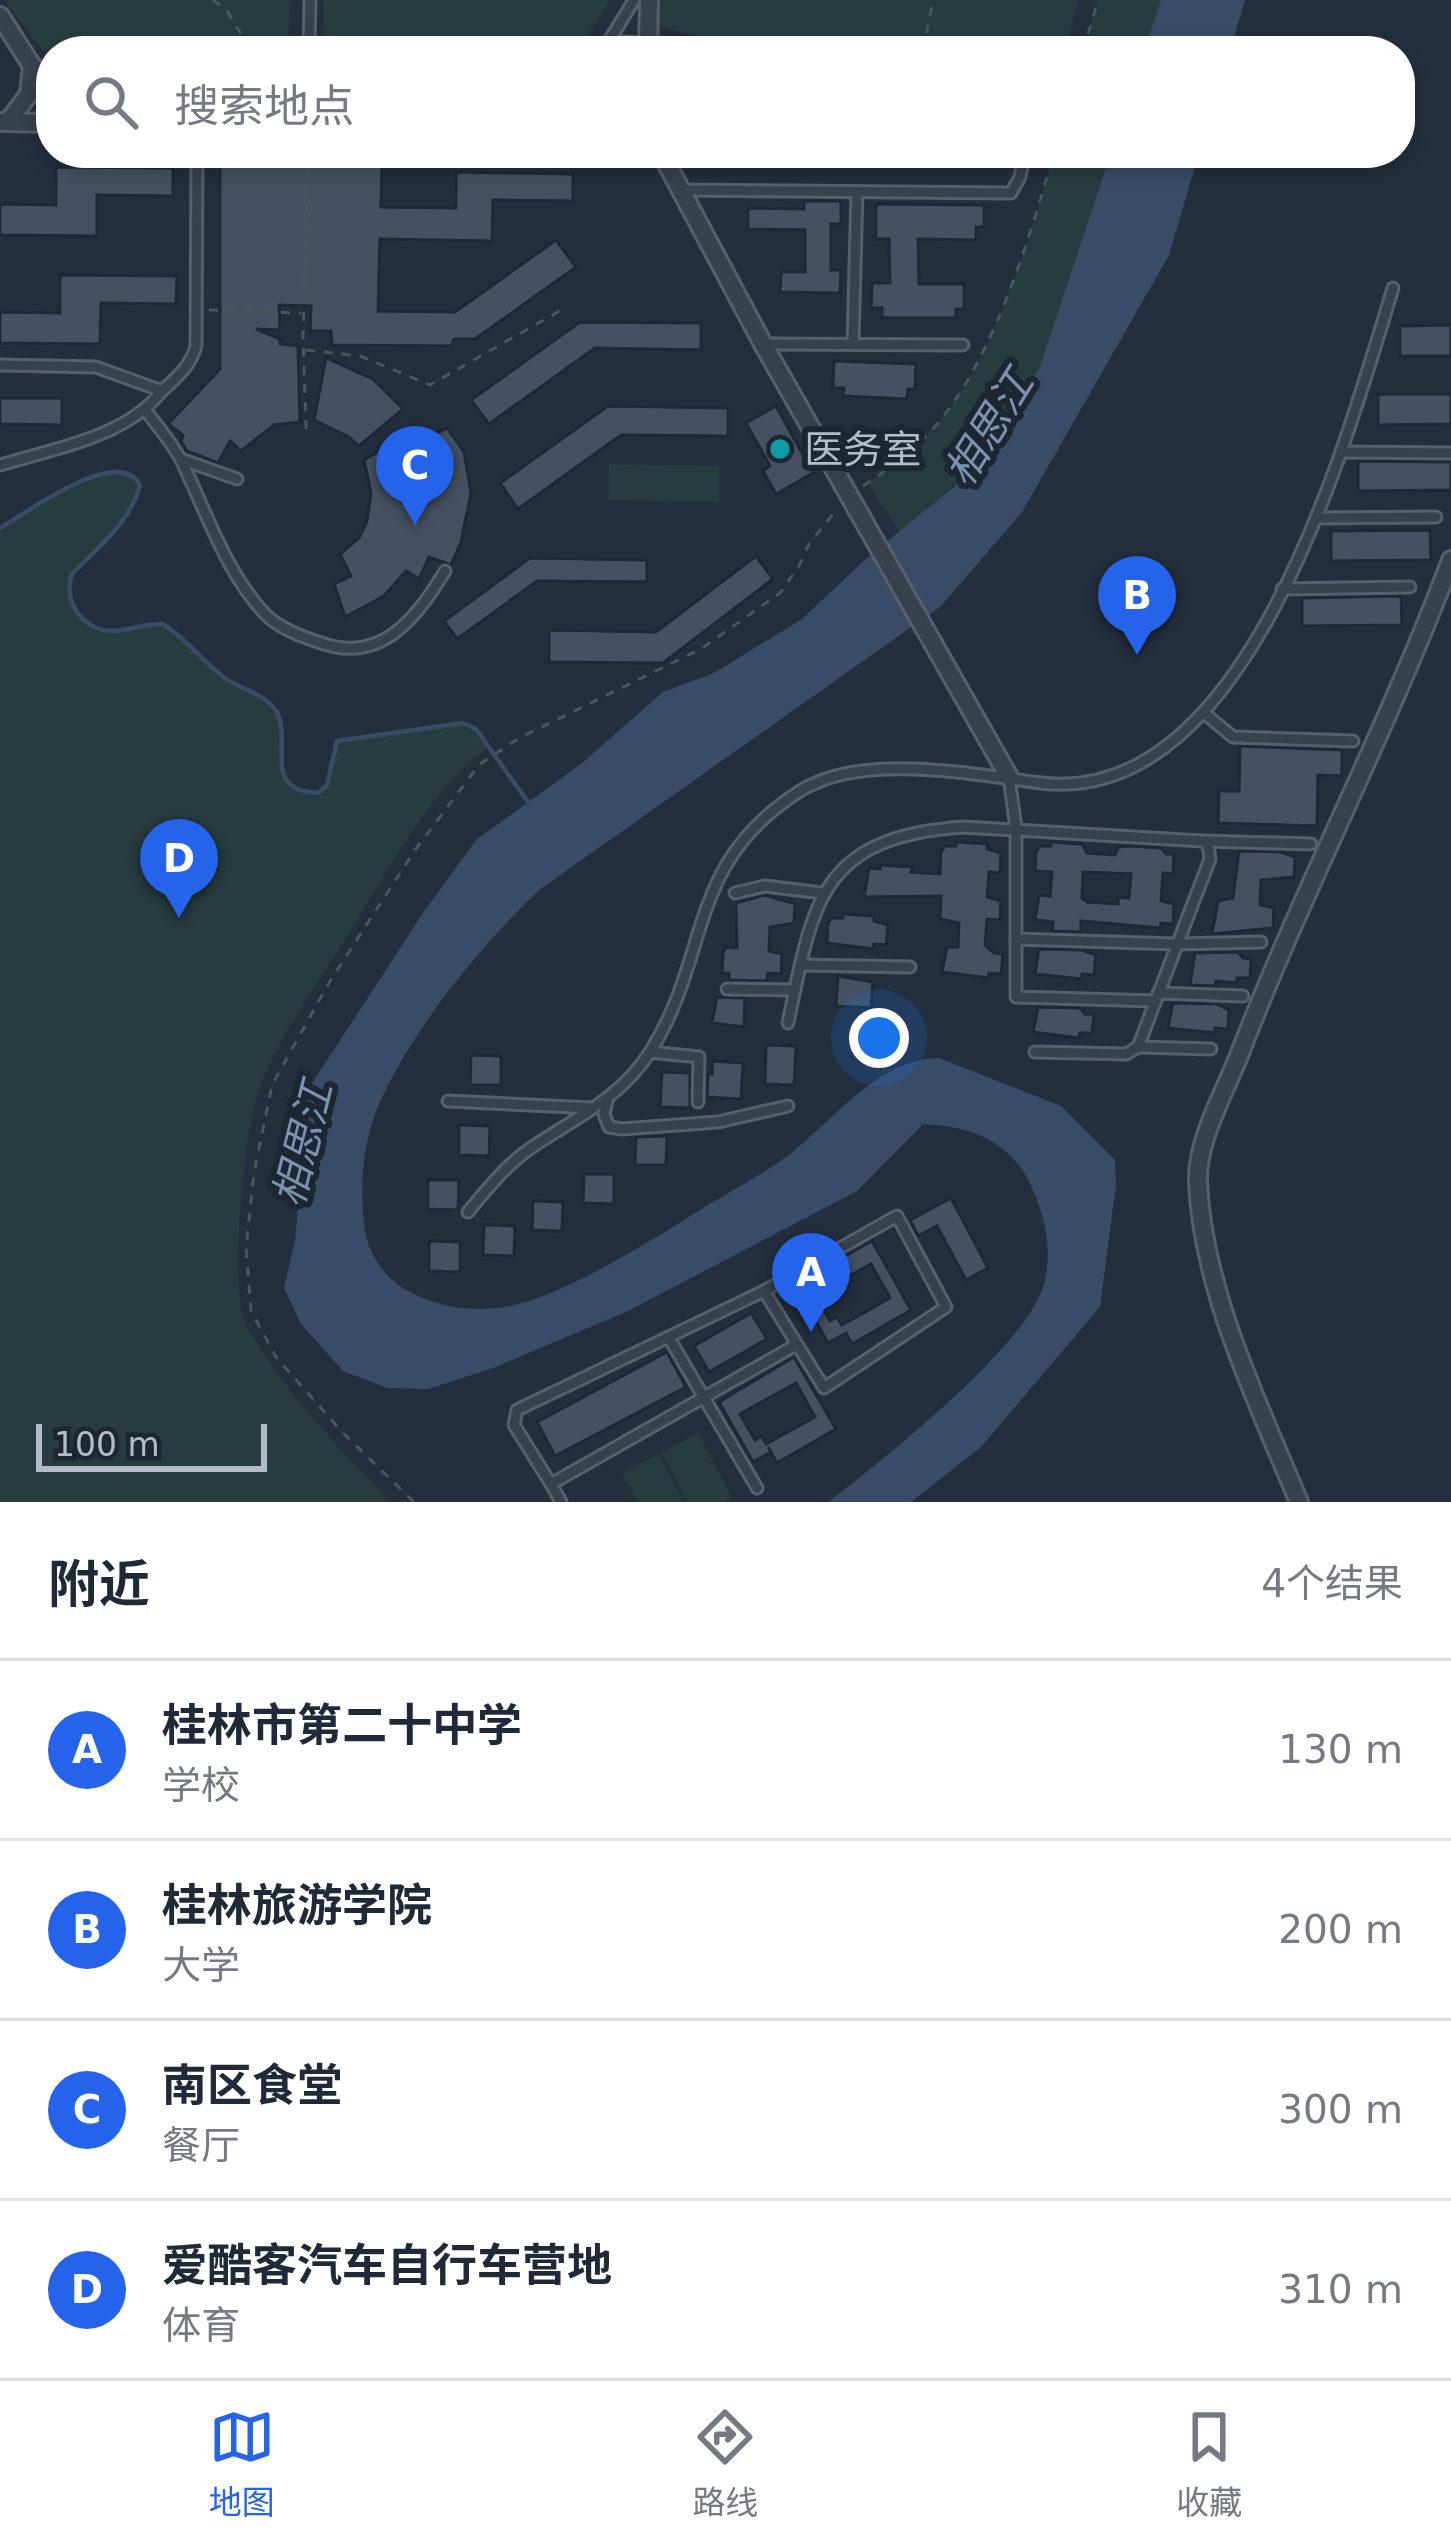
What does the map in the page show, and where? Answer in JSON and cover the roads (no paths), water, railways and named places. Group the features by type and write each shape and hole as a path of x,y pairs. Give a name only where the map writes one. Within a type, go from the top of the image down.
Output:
{"street":[{"path":"648,36 649,0"},
{"path":"0,16 7,33 36,69"},
{"path":"4,122 29,94 32,66"},
{"path":"4,122 36,123"},
{"path":"668,168 1009,777"},
{"path":"1299,1502 1237,1353 1205,1238 1198,1178 1209,1135 1258,1005 1451,560"}],"lane":[{"path":"309,36 310,0"},
{"path":"612,36 634,0"},
{"path":"0,465 105,432 146,411 193,359 197,168"},
{"path":"678,190 1011,193 1022,168"},
{"path":"853,344 857,192"},
{"path":"468,1212 512,1162 608,1101 650,1052 669,1016 714,881 744,838 772,810 819,781 856,772 914,771 1064,784 1098,780 1132,769 1185,734 1247,651 1316,518 1342,452 1393,288"},
{"path":"763,344 963,345"},
{"path":"0,365 96,367 163,391"},
{"path":"146,411 181,459 209,525 272,620 304,637 343,649 375,646 391,638 419,609 445,571"},
{"path":"1342,452 1451,453"},
{"path":"181,459 237,479"},
{"path":"1316,518 1436,518"},
{"path":"1282,589 1410,587"},
{"path":"1204,713 1233,737 1353,741"},
{"path":"1009,777 1016,828 1016,997 1244,996"},
{"path":"788,1023 810,919 822,893 857,857 898,838 942,828 1016,828 1311,844"},
{"path":"1138,1047 1210,859 1208,845 1202,841"},
{"path":"735,892 765,886 822,893"},
{"path":"1016,939 1261,942"},
{"path":"800,965 910,967"},
{"path":"727,989 795,990"},
{"path":"1035,1052 1210,1049"},
{"path":"650,1052 698,1057 698,1102"},
{"path":"448,1101 596,1108"},
{"path":"608,1101 606,1122 622,1129 718,1122 788,1106"},
{"path":"561,1502 514,1425 517,1410 764,1292 897,1216 946,1307 824,1388 764,1292"},
{"path":"669,1338 757,1488"},
{"path":"551,1484 796,1345"}],"water":[{"path":"1161,0 1245,0 1234,36 1149,36"},
{"path":"1106,168 1195,168 1169,255 1022,512 941,606 539,890 454,984 400,1063 372,1123 362,1190 364,1224 379,1265 404,1288 455,1307 514,1305 623,1257 781,1161 877,1079 917,1061 939,1058 1061,1106 1115,1160 1100,1307 981,1447 911,1502 829,1502 985,1367 1034,1306 1045,1280 1044,1223 1033,1190 1015,1160 974,1133 923,1124 857,1191 628,1311 493,1368 428,1389 388,1388 343,1371 301,1324 284,1288 295,1241 309,1088 423,913 476,840 581,764 663,692 714,673 802,619 954,487 990,446 1040,367"}],"waterway":[{"path":"0,528 94,476 129,475 140,486 135,500 112,534 72,574 70,594 84,620 112,631 163,624 219,674 267,701 281,723 284,774 300,790 318,793 327,785 337,741 463,723 476,729 530,805"}],"place":[{"name":"医务室","path":"780,449"},
{"name":"南区食堂","path":"415,525"},
{"name":"桂林旅游学院","path":"1137,655"},
{"name":"爱酷客汽车自行车营地","path":"179,918"},
{"name":"桂林市第二十中学","path":"811,1332"}],"water label":[{"name":"相思江","path":"989,428"},
{"name":"相思江","path":"303,1144"}]}
